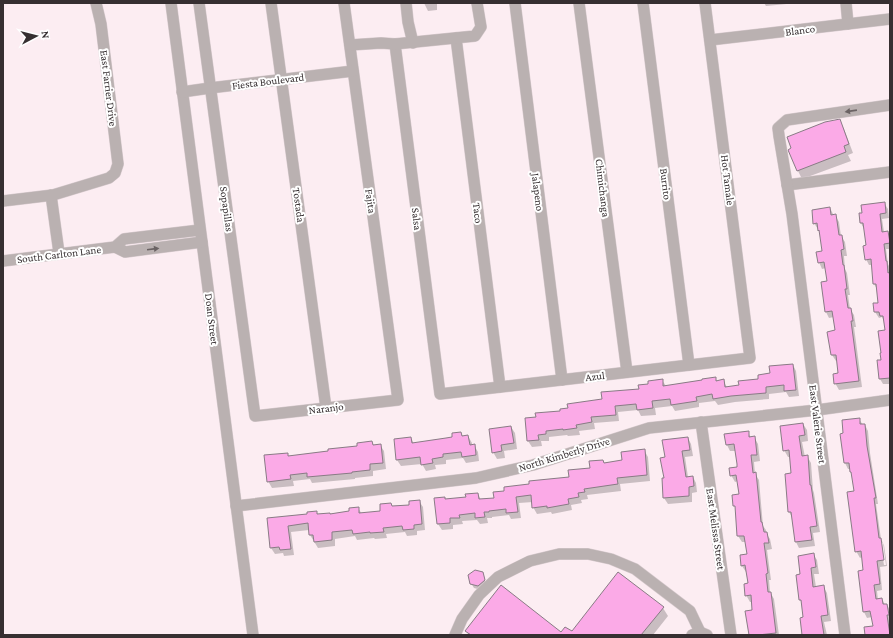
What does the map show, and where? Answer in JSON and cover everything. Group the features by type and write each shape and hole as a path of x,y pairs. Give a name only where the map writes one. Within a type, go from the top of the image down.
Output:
{"street":[{"name":"East Farrier Drive","path":"52,195 109,178 115,173 118,164 101,24 96,3"},
{"name":"Doan Street","path":"171,3 253,635"},
{"name":"Sopapillas","path":"199,3 255,416"},
{"name":"Tostada","path":"272,3 326,408"},
{"name":"Fajita","path":"344,3 398,400"},
{"path":"406,3 408,22 413,42"},
{"path":"350,45 381,43 395,44 475,36 481,27 478,3"},
{"name":"Jalapeno","path":"515,3 562,380"},
{"name":"Chimichanga","path":"579,3 627,372"},
{"name":"Burrito","path":"643,3 689,365"},
{"name":"Hot Tamale","path":"705,3 750,358"},
{"path":"846,3 848,24"},
{"name":"Blanco","path":"710,40 890,19"},
{"name":"Taco","path":"456,38 500,387"},
{"name":"Salsa","path":"395,44 440,394"},
{"name":"Fiesta Boulevard","path":"182,92 354,71"},
{"name":"East Valerie Street","path":"845,635 792,214 786,186 778,128 787,120 890,105"},
{"path":"786,186 890,172"},
{"path":"3,201 52,195 59,253"},
{"name":"South Carlton Lane","path":"115,247 124,239 200,230"},
{"name":"South Carlton Lane","path":"3,261 115,247 125,252 202,242"},
{"name":"Azul","path":"440,394 750,358"},
{"name":"Naranjo","path":"255,416 398,400"},
{"name":"North Kimberly Drive","path":"236,506 476,478 533,465 649,428 817,410 890,400"},
{"name":"East Melissa Street","path":"701,422 731,635"},
{"path":"455,635 462,619 479,595 498,577 530,560 558,554 588,554 611,559 635,569 690,611 700,634"}],"building":[{"path":"840,119 849,144 844,146 846,152 797,171 788,150 791,148 787,137 825,122"},
{"path":"885,202 886,213 880,214 882,232 888,231 890,243 884,244 888,273 890,272 890,378 879,379 877,360 881,360 881,353 878,331 885,330 883,316 880,316 879,312 874,312 873,303 878,303 876,284 873,284 871,259 865,260 863,246 866,245 863,223 860,223 859,213 862,213 861,205"},
{"path":"830,207 831,215 836,214 839,235 842,235 844,249 841,250 847,289 845,289 848,308 851,308 853,321 851,321 859,381 834,384 833,374 838,373 836,355 831,355 827,332 835,330 832,311 825,312 821,282 827,281 824,262 818,263 816,252 822,251 817,223 813,224 812,210"},
{"path":"793,364 796,390 784,391 784,385 766,387 766,393 713,399 712,394 696,397 697,401 671,405 670,399 652,401 653,408 637,410 636,404 615,406 616,415 591,417 592,422 576,425 577,428 546,431 546,434 538,435 539,440 527,441 525,418 536,417 535,413 560,411 560,409 568,408 567,404 602,399 601,392 639,389 638,385 648,384 648,381 663,379 663,386 716,377 716,381 724,379 725,387 739,385 738,381 758,379 758,375 770,373 769,366"},
{"path":"860,418 860,424 865,424 867,446 876,498 874,498 879,538 881,538 884,560 877,561 880,584 874,585 876,599 882,598 883,604 887,604 890,635 865,635 864,627 873,626 870,611 863,612 858,571 863,570 861,551 855,552 847,492 854,491 849,463 844,463 840,434 843,433 842,420"},
{"path":"803,423 805,435 799,436 802,456 808,455 810,485 817,526 810,527 812,540 795,542 791,512 788,512 785,474 791,473 789,450 783,451 780,426"},
{"path":"511,426 514,443 501,445 502,451 492,453 489,429"},
{"path":"749,431 749,437 755,436 757,455 751,455 753,473 756,472 761,522 764,532 767,532 769,543 764,543 768,573 766,574 768,592 771,592 776,633 758,635 749,635 745,611 752,610 751,595 745,596 744,584 748,583 745,565 741,566 740,555 747,554 744,536 737,536 735,506 733,506 732,495 739,494 736,475 730,476 729,468 737,467 737,464 734,444 726,445 724,434"},
{"path":"461,432 462,436 468,435 470,445 475,444 476,455 462,457 461,452 443,454 443,457 432,459 433,463 421,465 420,457 396,460 394,439 411,437 412,443 452,437 452,433"},
{"path":"688,437 690,450 682,451 686,477 693,476 694,486 689,487 689,496 663,498 662,478 664,478 660,458 665,457 662,440"},
{"path":"372,441 373,445 381,444 383,463 370,464 370,470 307,477 307,473 290,475 291,479 267,482 264,455 288,453 288,456 328,451 328,449 357,446 357,443"},
{"path":"645,449 647,475 617,478 618,484 584,489 585,492 578,493 579,497 568,499 569,504 547,508 547,506 532,508 531,495 516,497 518,512 506,513 506,509 489,511 484,512 485,517 475,518 475,513 459,515 460,518 450,518 450,523 437,524 434,498 445,497 445,499 466,497 465,494 478,493 479,499 494,498 493,492 504,491 504,487 529,484 529,481 569,477 568,470 590,468 589,461 603,460 604,463 622,460 621,452"},
{"path":"420,500 422,524 414,525 414,529 403,530 402,526 383,528 384,532 353,534 352,530 332,532 332,540 314,542 313,535 309,535 308,523 288,526 291,549 280,550 279,547 270,548 267,518 307,514 307,512 317,511 317,514 330,514 349,511 349,508 359,507 359,513 380,511 380,504 391,503 392,506 409,505 409,501"},
{"path":"814,553 816,567 811,568 813,587 824,585 828,615 821,616 824,635 802,635 800,618 803,617 796,575 800,574 798,556"},
{"path":"475,570 483,572 485,580 478,586 470,584 468,575"},
{"path":"618,572 664,607 641,635 471,635 465,631 501,585 561,632 565,627 572,631"}]}
